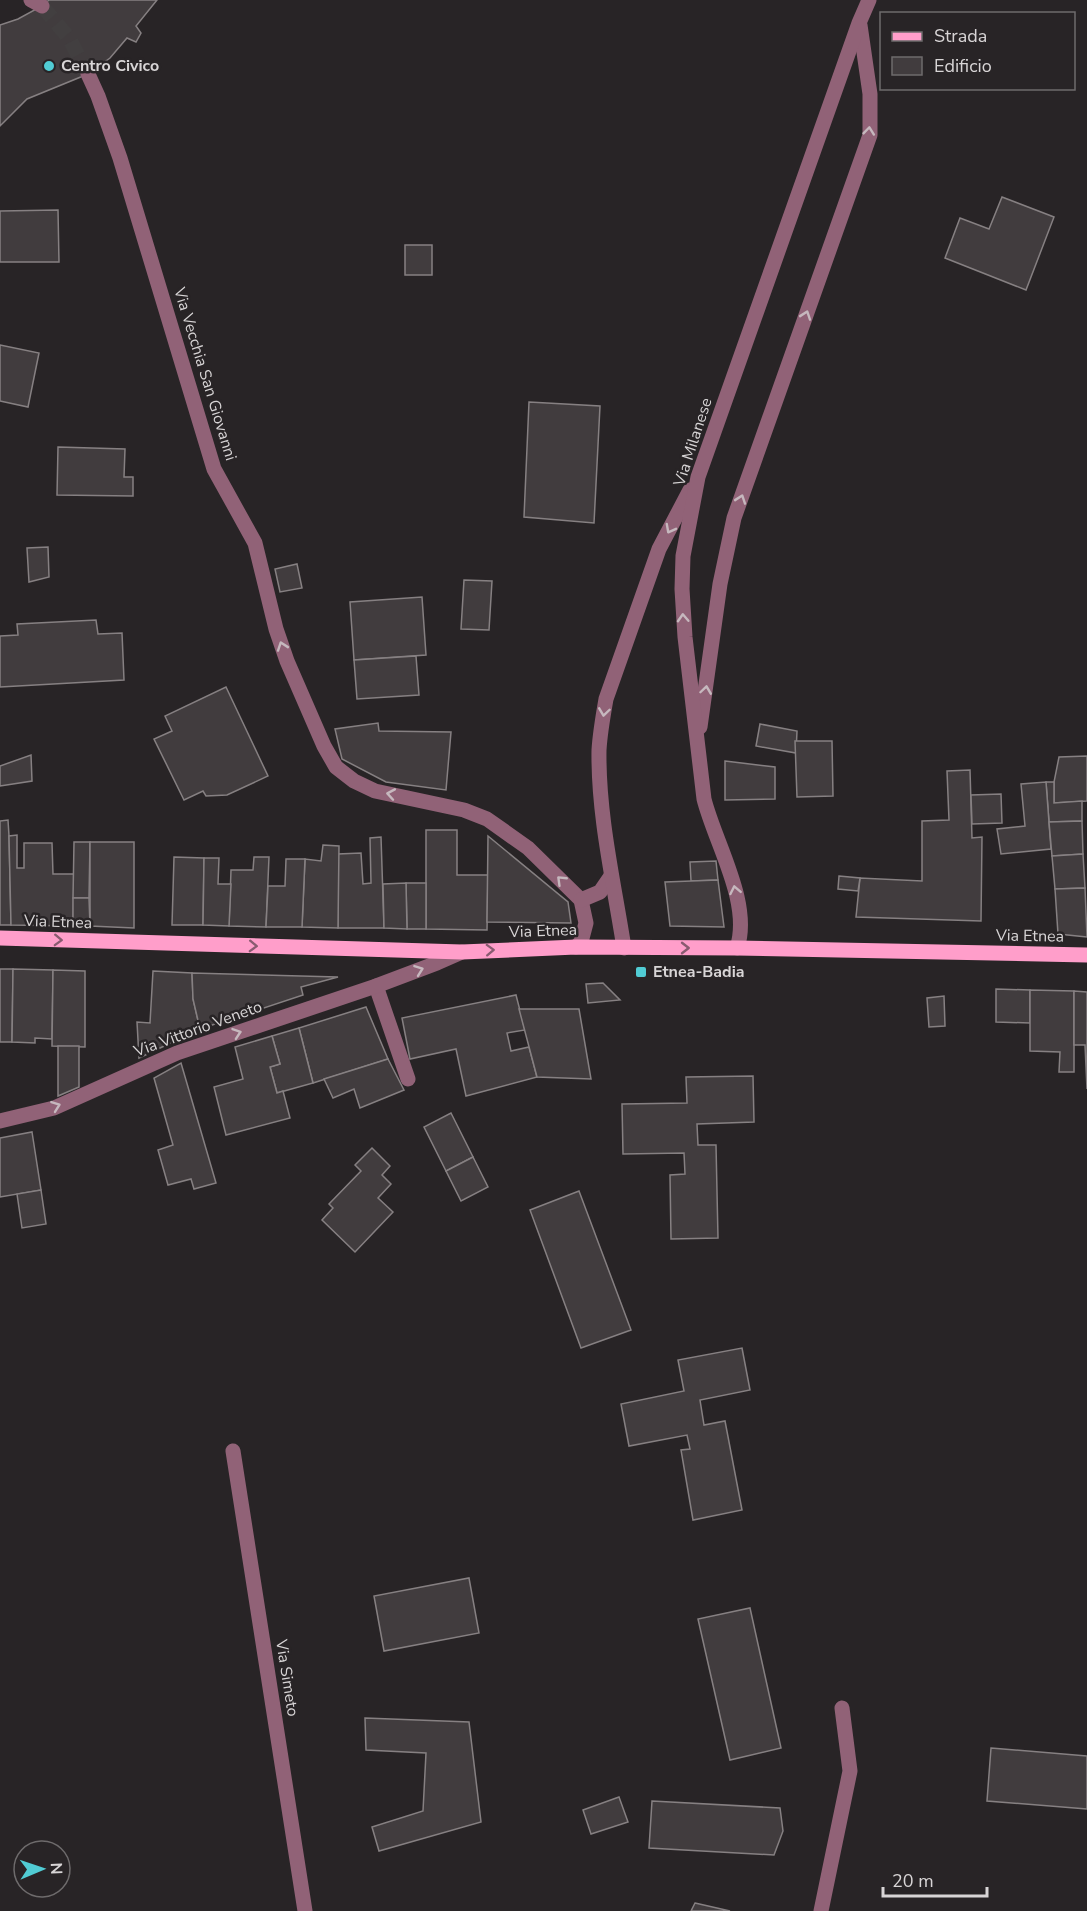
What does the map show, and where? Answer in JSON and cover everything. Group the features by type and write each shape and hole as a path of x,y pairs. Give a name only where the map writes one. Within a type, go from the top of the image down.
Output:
{"main road":[{"name":"Via Etnea","path":"0,938 462,952 576,947 1087,955"}],"street":[{"path":"31,0 42,6 37,0"},
{"name":"Via Milanese","path":"737,948 739,917 736,888 710,824 704,799 685,637 682,589 683,556 698,477 859,22 869,0"},
{"path":"697,748 720,585 734,518 870,135 870,94 859,22"},
{"name":"Via Vecchia San Giovanni","path":"88,74 120,158 214,469 255,543 276,628 287,661 324,746 336,766 354,781 375,790 431,801 487,819 528,848 581,900"},
{"path":"624,948 611,876 600,765 599,749 606,699 659,549 698,477"},
{"path":"576,947 581,942 586,923 581,900 600,892 611,876"},
{"name":"Via Vittorio Veneto","path":"0,1121 54,1108 177,1053 376,986 462,952"},
{"path":"376,986 408,1079"},
{"name":"Via Simeto","path":"233,1451 305,1911"},
{"path":"820,1911 850,1771 842,1708"}],"building":[{"name":"Centro Civico","path":"49,0 157,0 136,26 141,33 136,42 127,38 110,58 88,74 27,99 0,126 0,25 18,19"},
{"path":"1002,197 1054,217 1026,290 945,258 960,218 989,229"},
{"path":"58,210 59,262 0,262 0,211"},
{"path":"405,245 432,245 432,275 405,275"},
{"path":"0,345 39,353 28,407 0,401"},
{"path":"529,402 600,406 594,523 524,517"},
{"path":"58,447 125,449 124,477 133,477 133,496 57,495"},
{"path":"48,547 49,577 29,582 27,548"},
{"path":"297,564 302,588 280,592 275,569"},
{"path":"464,580 492,581 489,630 461,629"},
{"path":"422,597 426,655 354,660 350,602"},
{"path":"96,620 98,634 122,633 124,680 0,687 0,636 18,635 17,624"},
{"path":"416,656 419,695 357,699 354,660"},
{"path":"226,687 268,776 227,795 206,796 203,791 184,800 154,739 172,731 165,716"},
{"path":"378,723 379,731 451,732 446,790 386,782 342,759 335,729"},
{"path":"760,724 797,731 796,753 756,746"},
{"path":"795,741 832,741 833,796 797,797"},
{"path":"31,755 32,781 0,786 0,766"},
{"path":"1087,756 1087,801 1054,803 1054,782 1059,757"},
{"path":"725,761 775,767 775,799 725,800"},
{"path":"970,770 972,838 982,837 981,921 856,917 860,878 922,881 922,821 949,820 947,771"},
{"path":"1046,782 1054,782 1054,803 1082,801 1082,821 1049,822"},
{"path":"1046,782 1051,849 1001,854 997,829 1025,826 1021,784"},
{"path":"1001,794 1002,823 972,824 971,795"},
{"path":"8,820 11,925 0,925 0,821"},
{"path":"1082,821 1083,854 1052,856 1049,822"},
{"path":"426,830 457,830 457,875 488,875 487,930 426,929"},
{"path":"17,835 17,868 24,868 24,843 52,843 53,874 74,874 73,926 11,925 9,836"},
{"path":"488,836 568,902 571,923 487,922"},
{"path":"381,837 384,928 338,928 338,854 361,853 363,884 371,883 370,838"},
{"path":"74,842 90,842 89,898 73,898"},
{"path":"90,842 134,842 134,928 90,926"},
{"path":"323,845 339,846 338,928 302,927 305,859 321,861"},
{"path":"1083,854 1085,888 1055,889 1052,856"},
{"path":"174,857 204,858 203,925 172,925"},
{"path":"254,857 269,857 266,927 229,926 231,870 253,870"},
{"path":"204,858 219,858 218,884 231,884 229,926 203,925"},
{"path":"286,859 305,859 302,927 266,927 268,886 285,886"},
{"path":"716,861 718,880 691,881 690,862"},
{"path":"839,876 860,878 858,891 838,889"},
{"path":"718,880 724,927 670,926 665,882"},
{"path":"406,883 426,883 426,929 407,929"},
{"path":"406,883 407,929 384,928 383,884"},
{"path":"1085,888 1087,937 1058,934 1055,889"},
{"path":"73,898 89,898 90,926 73,926"},
{"path":"0,969 13,969 12,1042 0,1042"},
{"path":"13,969 53,970 52,1039 35,1038 35,1043 12,1042"},
{"path":"53,970 85,971 85,1047 52,1046"},
{"path":"153,971 192,973 193,999 200,1029 139,1058 137,1022 150,1023"},
{"path":"192,973 338,977 301,987 303,995 200,1029 193,999"},
{"path":"603,983 620,1000 588,1003 586,984"},
{"path":"996,989 1030,990 1030,1023 996,1022"},
{"path":"1030,990 1074,991 1074,1072 1059,1072 1060,1052 1030,1051"},
{"path":"1074,991 1087,992 1087,1089 1085,1045 1074,1045"},
{"path":"516,995 525,1030 507,1033 511,1051 529,1047 537,1077 466,1096 456,1049 410,1059 402,1018"},
{"path":"944,996 945,1026 929,1027 927,998"},
{"path":"366,1007 388,1059 313,1083 299,1028"},
{"path":"519,1009 579,1009 591,1079 537,1077"},
{"path":"299,1028 313,1083 277,1093 270,1067 280,1064 272,1036"},
{"path":"272,1036 280,1064 270,1067 277,1093 283,1091 290,1118 226,1135 214,1087 243,1079 235,1047"},
{"path":"58,1046 79,1046 79,1087 58,1096"},
{"path":"388,1059 404,1090 360,1108 354,1089 333,1098 324,1079"},
{"path":"181,1063 216,1183 194,1189 191,1179 168,1185 158,1150 173,1145 154,1078"},
{"path":"753,1076 754,1122 697,1124 698,1145 716,1145 718,1238 671,1239 670,1175 685,1174 684,1153 623,1154 622,1104 687,1103 686,1077"},
{"path":"451,1113 473,1157 446,1171 424,1127"},
{"path":"32,1132 41,1190 0,1197 0,1138"},
{"path":"372,1148 390,1166 382,1175 391,1184 378,1198 393,1212 355,1252 322,1220 333,1208 329,1204 361,1171 355,1165"},
{"path":"473,1157 488,1187 461,1201 446,1171"},
{"path":"41,1190 46,1224 22,1228 17,1194"},
{"path":"579,1191 631,1330 581,1348 530,1210"},
{"path":"742,1348 750,1390 700,1400 704,1425 725,1421 742,1510 693,1520 681,1450 690,1449 687,1435 629,1446 621,1404 684,1391 678,1360"},
{"path":"469,1578 479,1633 384,1651 374,1596"},
{"path":"750,1608 781,1748 730,1760 698,1619"},
{"path":"365,1718 469,1722 481,1822 379,1851 372,1827 423,1811 426,1753 366,1750"},
{"path":"991,1748 1087,1756 1087,1809 987,1801"},
{"path":"619,1797 628,1822 591,1834 583,1810"},
{"path":"652,1801 780,1808 783,1831 774,1855 649,1848"},
{"path":"695,1903 730,1911 691,1911"}],"tunnel":[{"path":"42,6 69,38 88,74"}],"place":[{"name":"Centro Civico","path":"49,66"},
{"name":"Etnea-Badia","path":"641,972"}]}
